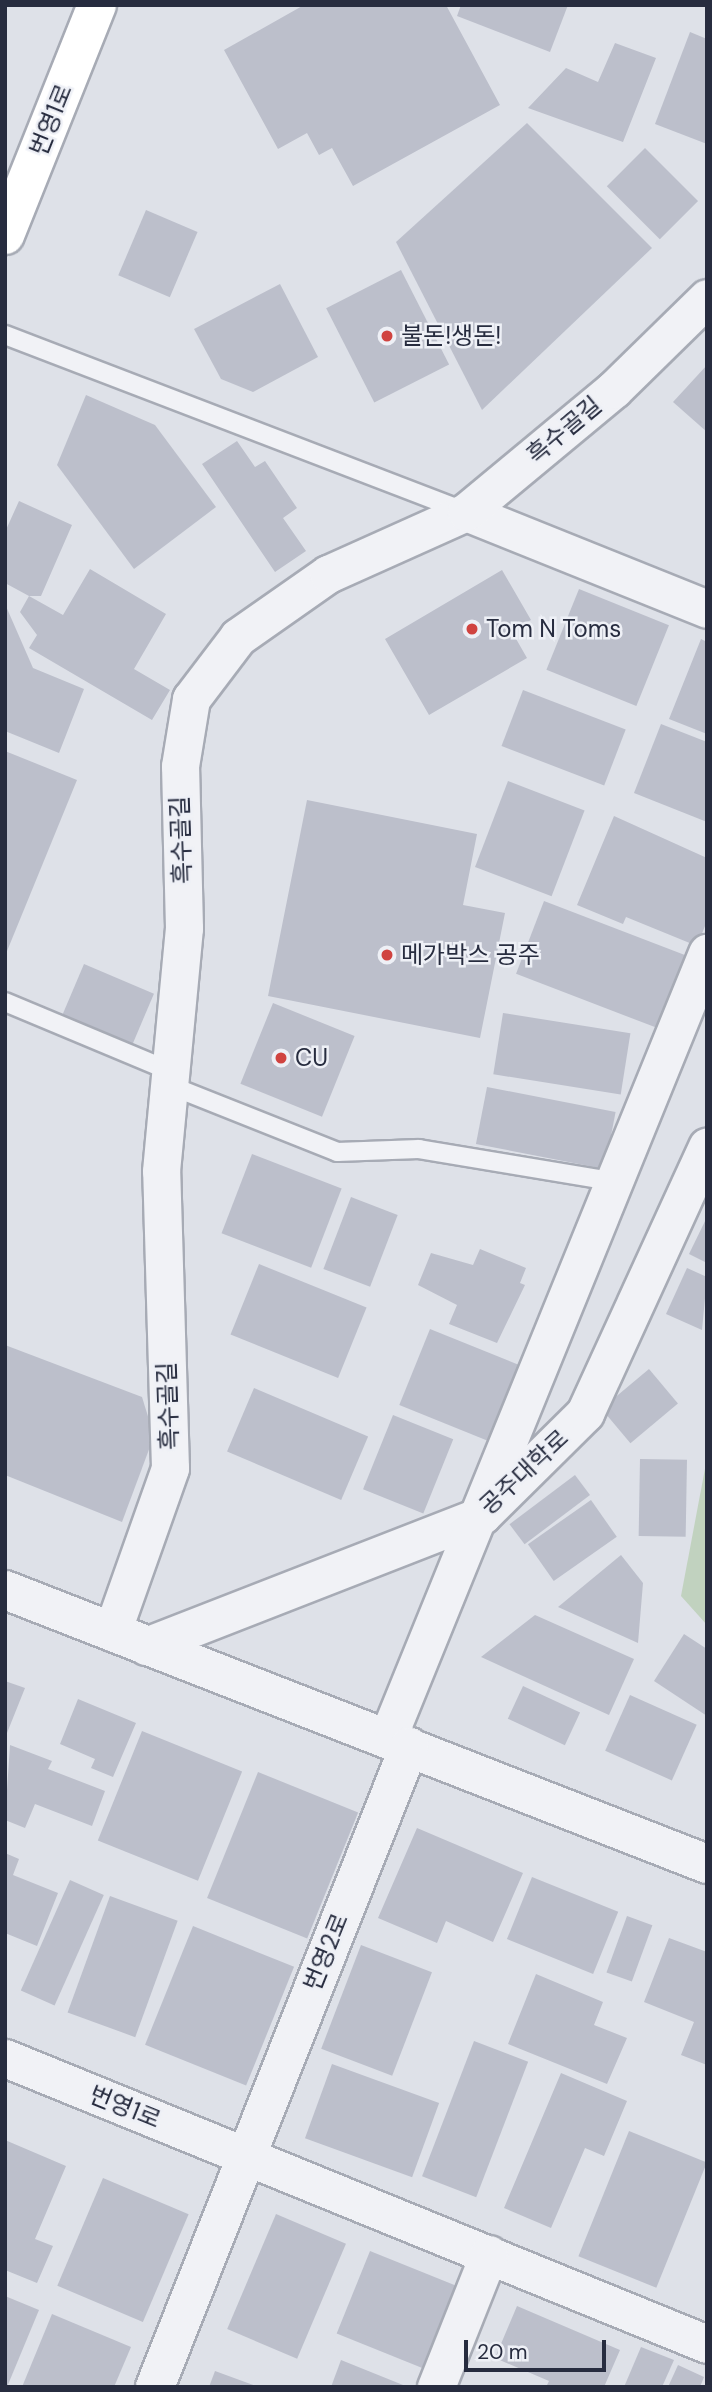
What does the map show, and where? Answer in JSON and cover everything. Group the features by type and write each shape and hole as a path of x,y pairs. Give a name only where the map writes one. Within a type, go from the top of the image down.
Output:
{"main road":[{"name":"번영1로","path":"5,235 97,5"}],"street":[{"name":"흑수골길","path":"112,1632 170,1468 161,1171 184,928 180,766 191,699 238,637 328,574 466,512 614,389 707,298"},
{"path":"466,512 707,610"},
{"path":"398,1743 482,1515 707,953"},
{"name":"공주대학로","path":"146,1646 482,1515 585,1413 707,1147"},
{"path":"5,1590 707,1864"},
{"name":"번영2로","path":"155,2387 398,1743"},
{"name":"번영1로","path":"5,2058 244,2157"},
{"path":"244,2157 707,2344"},
{"path":"436,2387 489,2254"}],"lane":[{"path":"5,335 466,512"},
{"path":"5,1002 337,1152 419,1149 616,1182"}],"green space":[{"path":"707,1458 707,1625 681,1596"}],"building":[{"path":"304,5 446,5 500,105 353,186 332,148 319,155 307,133 278,149 224,50"},
{"path":"461,5 568,5 550,52 457,16"},
{"path":"690,32 707,39 707,144 655,124"},
{"path":"615,43 656,58 623,142 528,108 566,68 598,82"},
{"path":"527,123 652,248 482,410 396,242"},
{"path":"645,148 698,201 660,239 607,186"},
{"path":"146,210 198,232 170,297 118,275"},
{"name":"불돈!생돈!","path":"401,270 449,364 374,403 326,308"},
{"path":"280,284 318,357 253,392 221,379 194,329"},
{"path":"707,365 707,432 673,402"},
{"path":"86,395 155,425 216,507 134,569 57,465"},
{"path":"237,441 255,467 265,461 297,508 283,518 306,551 275,572 202,464"},
{"path":"19,501 72,525 41,596 29,596 5,583 5,532"},
{"path":"90,569 166,614 134,669 170,690 152,720 29,648 37,635 20,612 29,596 63,615"},
{"path":"502,570 531,620 511,630 527,658 429,715 385,639"},
{"path":"579,589 669,625 636,706 546,670"},
{"path":"5,604 33,668 84,689 59,753 5,731"},
{"path":"701,639 707,642 707,734 669,719"},
{"path":"523,690 626,729 604,785 501,746"},
{"path":"661,724 707,742 707,822 634,793"},
{"path":"5,751 77,780 5,956"},
{"path":"508,781 585,810 552,896 475,867"},
{"name":"메가박스 공주","path":"307,800 477,834 463,905 505,913 480,1038 268,996"},
{"path":"614,816 707,858 707,921 697,946 626,917 623,924 577,905"},
{"path":"544,901 689,957 661,1029 516,974"},
{"path":"84,964 154,994 132,1046 62,1016"},
{"path":"273,1003 355,1036 322,1117 240,1084"},
{"path":"503,1013 630,1033 621,1094 493,1074"},
{"path":"487,1087 616,1112 605,1169 476,1144"},
{"path":"252,1154 342,1188 311,1268 222,1233"},
{"path":"351,1197 398,1215 370,1287 323,1269"},
{"path":"707,1217 707,1263 689,1254"},
{"path":"480,1249 526,1268 520,1283 525,1285 497,1343 449,1324 457,1305 418,1285 431,1253 473,1265"},
{"path":"259,1264 367,1307 338,1378 231,1334"},
{"path":"687,1268 707,1277 702,1330 666,1314"},
{"path":"430,1329 523,1366 492,1442 399,1405"},
{"path":"5,1345 142,1397 154,1436 122,1522 5,1475"},
{"path":"649,1369 678,1403 630,1443 602,1409"},
{"path":"254,1388 368,1436 341,1500 227,1452"},
{"path":"393,1415 453,1439 423,1514 363,1489"},
{"path":"640,1459 687,1460 686,1537 639,1536"},
{"path":"575,1475 590,1495 525,1544 510,1524"},
{"path":"591,1500 617,1537 554,1581 528,1544"},
{"path":"621,1555 643,1583 638,1643 558,1607"},
{"path":"535,1615 634,1659 609,1715 481,1657"},
{"path":"684,1634 707,1649 707,1716 654,1681"},
{"path":"5,1681 25,1688 5,1738"},
{"path":"523,1686 580,1713 565,1745 508,1719"},
{"path":"630,1695 697,1725 672,1780 605,1751"},
{"path":"78,1699 136,1723 113,1777 91,1768 95,1759 60,1744"},
{"path":"142,1731 242,1771 198,1881 98,1840"},
{"path":"10,1745 52,1761 48,1769 105,1791 92,1826 35,1804 25,1828 5,1820"},
{"path":"258,1772 358,1812 307,1939 207,1898"},
{"path":"417,1828 523,1873 493,1942 446,1921 437,1943 378,1918"},
{"path":"5,1853 19,1859 13,1875 58,1893 37,1946 5,1933"},
{"path":"532,1877 618,1912 593,1974 507,1939"},
{"path":"70,1880 104,1895 55,2006 21,1991"},
{"path":"110,1896 178,1921 135,2037 68,2013"},
{"path":"627,1916 652,1925 632,1982 606,1972"},
{"path":"193,1926 294,1967 246,2086 145,2045"},
{"path":"669,1938 707,1952 707,2065 681,2055 694,2022 644,2002"},
{"path":"361,1945 432,1972 392,2076 321,2049"},
{"path":"536,1974 603,2002 594,2025 627,2038 607,2084 508,2044"},
{"path":"474,2041 528,2062 476,2197 422,2176"},
{"path":"332,2064 439,2103 412,2177 305,2138"},
{"path":"561,2073 627,2101 604,2156 585,2148 551,2228 504,2208"},
{"path":"629,2131 707,2162 656,2288 578,2256"},
{"path":"5,2140 66,2166 35,2239 53,2246 37,2283 5,2270"},
{"path":"103,2178 189,2214 143,2322 57,2286"},
{"path":"276,2214 346,2244 297,2359 227,2329"},
{"path":"370,2251 458,2287 425,2369 337,2334"},
{"path":"5,2296 39,2310 7,2387 5,2387"},
{"path":"517,2306 620,2350 604,2387 546,2387 549,2381 495,2358"},
{"path":"52,2314 131,2347 114,2387 22,2387"},
{"path":"641,2347 674,2360 662,2387 624,2387"},
{"path":"341,2360 408,2387 331,2387"},
{"path":"678,2365 704,2377 700,2387 668,2387"},
{"path":"215,2371 256,2386 256,2387 209,2387"}],"place":[{"name":"불돈!생돈!","path":"387,336"},
{"name":"Tom N Toms","path":"472,629"},
{"name":"메가박스 공주","path":"387,955"},
{"name":"CU","path":"281,1058"}]}
